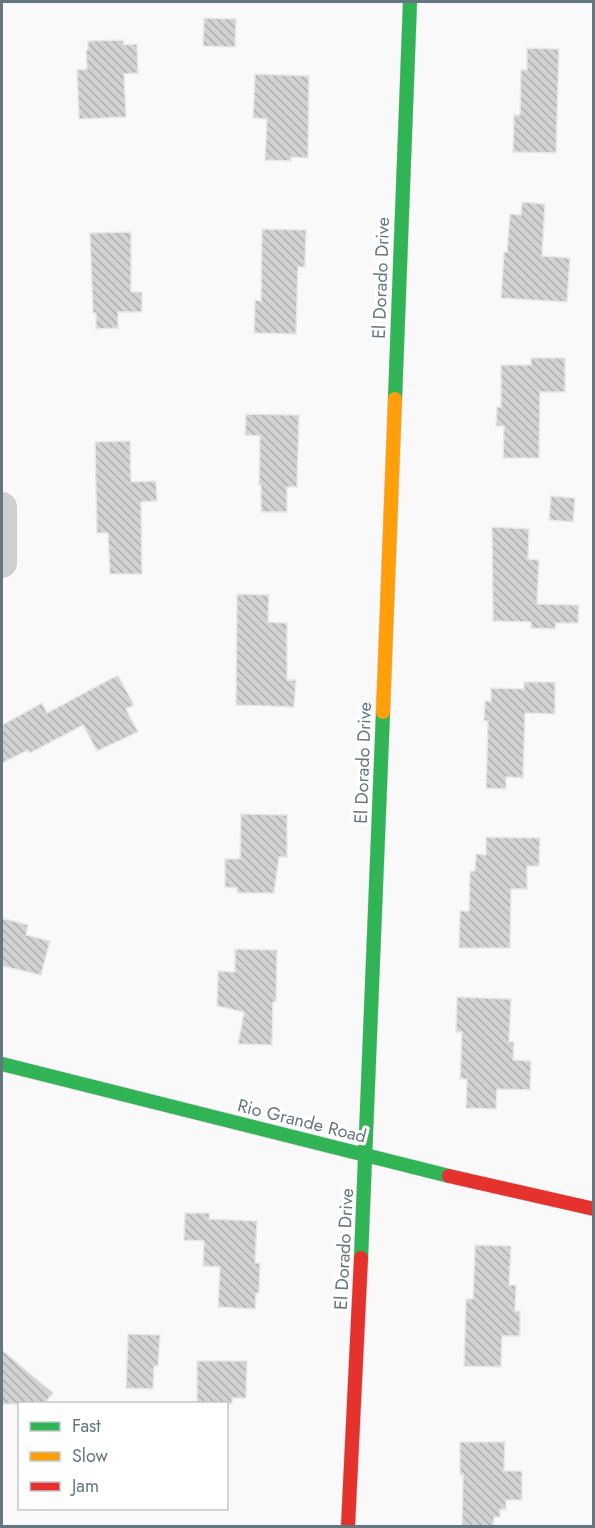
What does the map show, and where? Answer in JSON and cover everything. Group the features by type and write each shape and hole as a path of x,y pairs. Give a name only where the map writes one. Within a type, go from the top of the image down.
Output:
{"street":[{"name":"El Dorado Drive","path":"348,1527 366,1155 410,2"},
{"path":"2,507 2,563"},
{"name":"Rio Grande Road","path":"2,1064 594,1209"}],"building":[{"path":"204,18 236,19 235,47 203,46"},
{"path":"123,40 124,45 137,44 138,73 124,74 126,117 79,119 77,70 87,69 88,41"},
{"path":"527,48 559,49 556,153 513,152 514,115 520,115 521,70 527,70"},
{"path":"255,74 309,76 308,158 291,157 291,161 265,160 267,119 253,118"},
{"path":"522,202 545,204 542,256 570,258 567,302 501,298 504,252 507,252 510,214 521,215"},
{"path":"262,229 306,230 305,267 298,267 296,334 254,333 255,300 261,301"},
{"path":"131,232 131,292 142,292 142,312 118,312 118,328 96,329 96,313 93,313 90,233"},
{"path":"531,358 565,358 565,392 540,392 539,458 503,458 504,426 496,426 497,407 501,407 501,365 531,365"},
{"path":"246,414 299,415 297,487 287,487 287,512 261,512 260,436 245,435"},
{"path":"130,441 131,482 156,481 157,501 141,502 142,574 110,574 108,533 97,533 95,442"},
{"path":"551,496 575,498 573,522 549,520"},
{"path":"492,527 529,529 528,559 539,560 537,604 579,605 578,623 556,623 555,629 531,628 531,622 493,621"},
{"path":"237,594 269,595 268,622 287,623 287,680 296,680 294,707 236,705"},
{"path":"118,675 134,705 126,709 138,732 97,751 83,725 30,753 28,750 2,763 2,725 42,703 47,713"},
{"path":"524,682 555,682 555,714 525,713 523,778 506,777 506,789 486,788 488,721 484,721 485,701 491,701 491,688 524,689"},
{"path":"241,814 287,815 287,857 279,857 274,893 237,893 237,888 225,887 225,859 240,859"},
{"path":"486,837 540,838 539,866 527,866 527,889 511,889 510,948 459,948 460,911 469,911 470,871 475,871 476,854 486,855"},
{"path":"2,918 28,925 26,935 50,941 41,975 2,966"},
{"path":"235,949 277,950 272,1045 238,1044 244,1012 217,1006 218,971 235,972"},
{"path":"457,997 511,999 509,1042 514,1042 513,1060 531,1061 530,1090 497,1089 496,1109 466,1108 467,1079 460,1079 462,1032 456,1032"},
{"path":"185,1213 210,1213 209,1219 257,1221 255,1263 260,1263 259,1293 256,1293 255,1309 218,1307 220,1267 203,1266 204,1241 184,1240"},
{"path":"475,1245 511,1246 509,1285 516,1285 515,1311 520,1311 520,1336 502,1336 501,1367 464,1366 466,1299 473,1299"},
{"path":"128,1334 160,1335 158,1366 154,1366 153,1389 126,1388"},
{"path":"2,1350 53,1393 46,1402 2,1404"},
{"path":"197,1361 247,1361 246,1398 232,1398 232,1404 197,1402"},
{"path":"460,1442 505,1442 504,1471 522,1471 522,1500 506,1500 506,1510 500,1509 500,1517 494,1517 493,1526 462,1526 463,1474 460,1475"}],"traffic: fast":[{"path":"395,399 410,2"},
{"path":"361,1258 383,712"},
{"path":"2,1064 449,1176"}],"traffic: slow":[{"path":"383,712 395,399"}],"traffic: jam":[{"path":"449,1176 594,1209"},
{"path":"348,1526 361,1258"}]}
